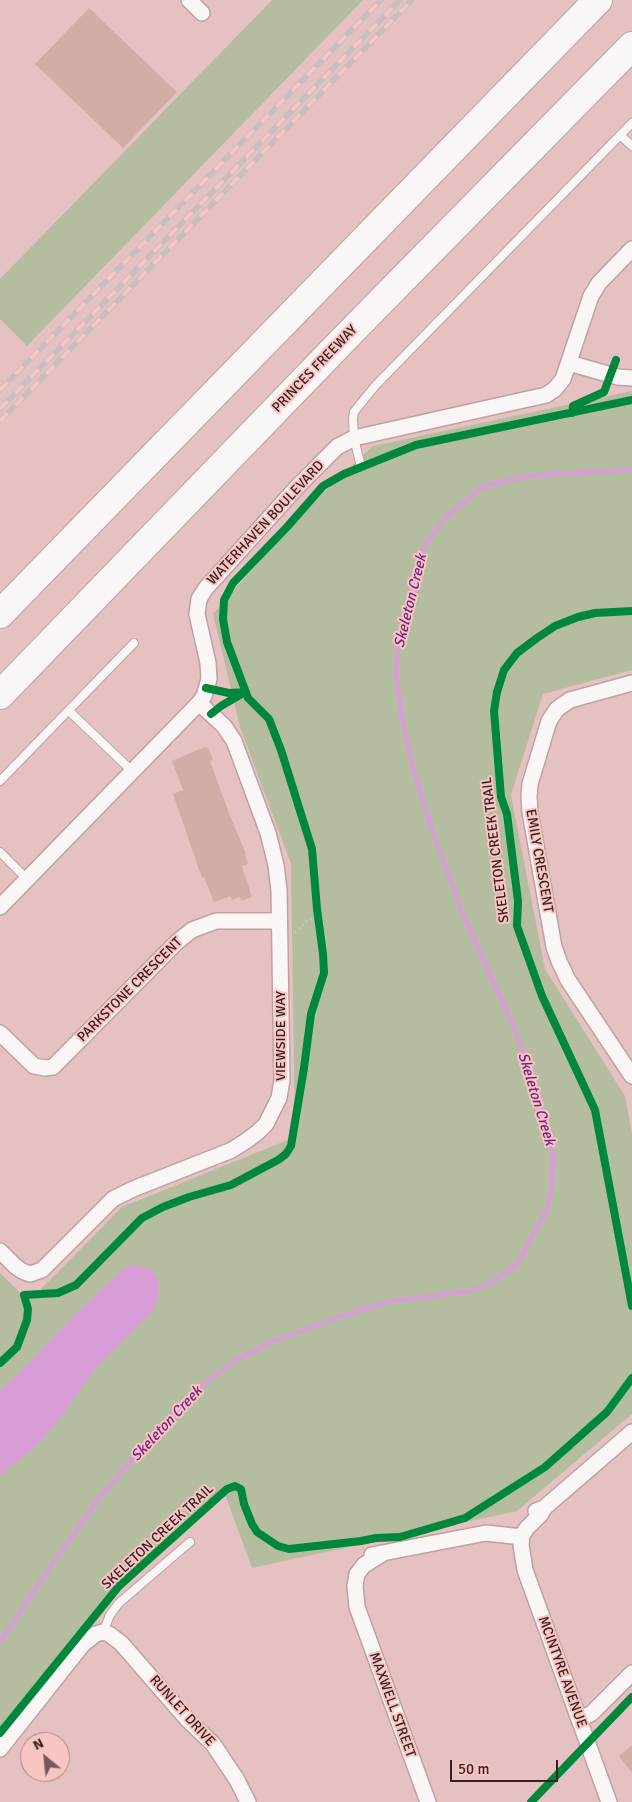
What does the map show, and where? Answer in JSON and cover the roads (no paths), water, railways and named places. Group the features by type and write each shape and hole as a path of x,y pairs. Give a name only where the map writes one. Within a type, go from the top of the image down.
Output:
{"highway":[{"path":"0,614 598,0"},
{"name":"PRINCES FREEWAY","path":"0,695 339,344 632,46"}],"street":[{"path":"189,0 202,13"},
{"name":"WATERHAVEN BOULEVARD","path":"0,907 199,703 209,679 208,664 197,614 199,599 298,486 337,447 354,438 546,395 555,389 563,379 591,296 598,283 632,249"},
{"path":"569,363 618,377 632,378"},
{"name":"EMILY CRESCENT","path":"632,683 570,700 557,708 550,721 530,784 529,797 554,947 559,961 568,980 632,1076"},
{"name":"VIEWSIDE WAY","path":"0,1251 22,1271 30,1274 36,1272 54,1259 113,1199 133,1189 232,1150 258,1132 273,1113 282,1080 278,877 268,833 234,742 228,730 199,703"},
{"name":"PARKSTONE CRESCENT","path":"0,1034 34,1066 53,1067 177,942 192,930 216,922 279,921"},
{"path":"518,1537 516,1529 526,1518 544,1508 632,1432"},
{"name":"MAXWELL STREET","path":"428,1802 357,1607 348,1595 347,1588 350,1572 359,1559 366,1555 382,1554 486,1533 518,1537"},
{"name":"MCINTYRE AVENUE","path":"518,1537 514,1552 517,1560 525,1570 609,1802"},
{"path":"0,1749 83,1644 96,1634 103,1632"},
{"name":"RUNLET DRIVE","path":"103,1632 121,1643 187,1719 212,1744 237,1780 248,1802"},
{"path":"579,1720 592,1713 632,1673"}],"lane":[{"path":"361,467 354,438 354,412 375,386 632,123"},
{"path":"620,135 632,146"},
{"path":"0,781 134,643"},
{"path":"69,711 132,771"},
{"path":"0,852 27,879"},
{"path":"103,1632 110,1615 120,1603 190,1542"}],"waterway":[{"name":"Skeleton Creek","path":"0,1642 97,1501 156,1432 198,1388 235,1361 269,1343 339,1317 386,1302 471,1291 492,1282 515,1266 526,1249 547,1209 552,1188 553,1153 536,1089 516,1032 465,919 433,833 414,772 401,714 396,670 400,630 422,549 447,516 481,488 500,482 539,475 632,470"}],"railway":[{"path":"0,390 381,0"},
{"path":"0,409 400,0"},
{"path":"0,421 412,0"}]}
